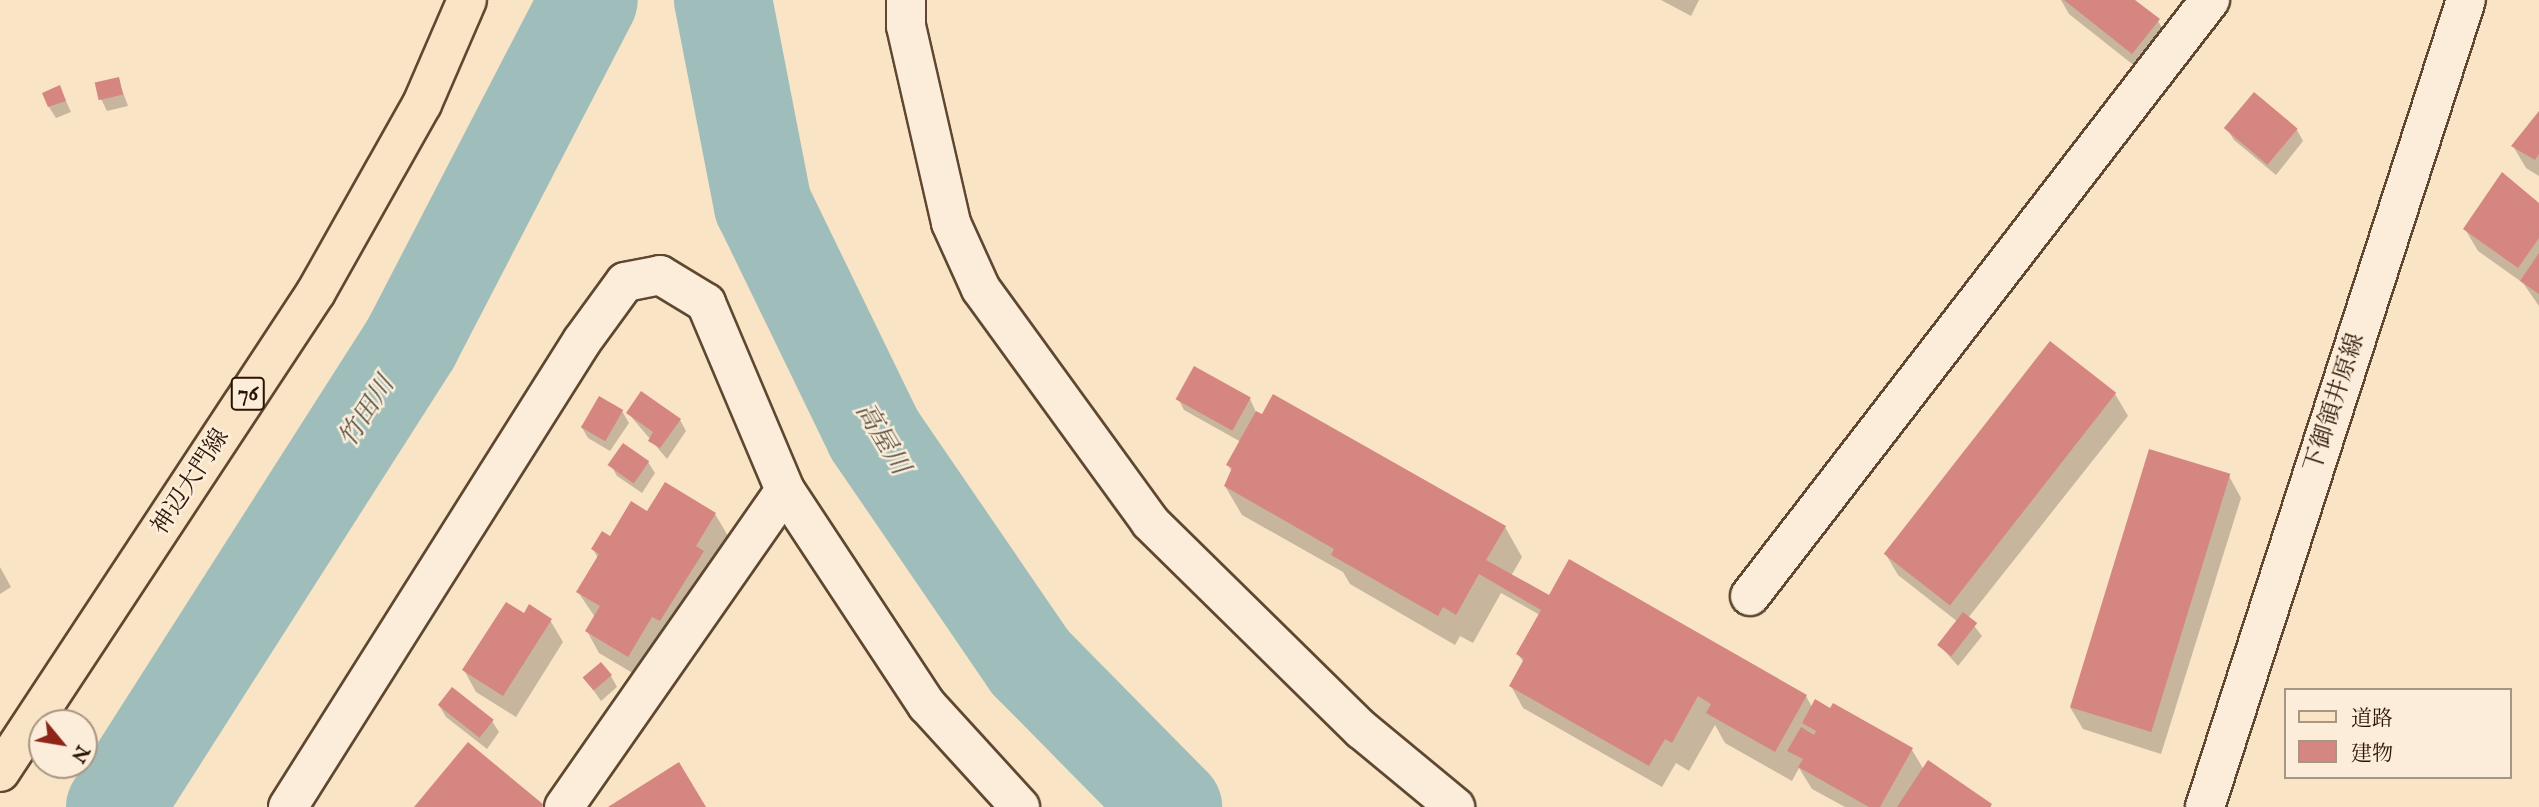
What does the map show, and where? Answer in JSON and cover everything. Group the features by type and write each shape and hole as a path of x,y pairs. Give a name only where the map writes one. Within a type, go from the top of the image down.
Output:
{"main road":[{"name":"神辺大門線","path":"0,772 316,292 422,103 467,0"}],"street":[{"path":"905,0 906,26 951,223 981,289 1150,522 1362,730 1455,807"},
{"path":"1750,596 2210,0"},
{"name":"下御領井原線","path":"2204,807 2466,0"},
{"path":"288,807 567,364 625,282 660,275 706,303 785,490 927,705 1020,807"},
{"path":"564,807 785,490"}],"building":[{"path":"2064,0 2135,0 2160,19 2132,54"},
{"path":"119,77 123,95 99,100 95,83"},
{"path":"60,85 66,101 48,107 42,93"},
{"path":"2254,92 2298,129 2267,165 2224,128"},
{"path":"2539,111 2539,154 2535,160 2511,146"},
{"path":"2502,172 2539,203 2539,238 2518,268 2463,229"},
{"path":"2539,253 2539,294 2520,281"},
{"path":"2050,341 2116,393 1950,605 1884,554"},
{"path":"1194,366 1251,398 1232,431 1176,399"},
{"path":"641,391 681,419 660,448 648,441 653,432 626,413"},
{"path":"1273,394 1506,526 1486,560 1549,595 1569,559 1807,695 1775,752 1706,713 1711,704 1698,696 1672,743 1665,739 1649,766 1509,686 1524,659 1516,654 1541,610 1479,574 1456,615 1443,607 1438,616 1331,555 1334,549 1224,486 1232,468 1226,465 1256,411 1262,414"},
{"path":"599,396 623,410 605,441 581,427"},
{"path":"623,443 649,461 634,483 608,465"},
{"path":"2149,449 2230,474 2151,732 2070,707"},
{"path":"665,482 716,513 696,546 704,551 660,621 652,617 628,657 585,631 600,606 576,592 599,554 591,549 602,531 610,536 631,501 647,511"},
{"path":"506,602 524,613 529,604 552,619 503,696 462,670"},
{"path":"1963,612 1977,623 1951,656 1937,645"},
{"path":"601,662 612,675 594,690 583,677"},
{"path":"452,687 494,720 480,738 438,705"},
{"path":"1815,699 1830,708 1833,703 1913,748 1880,807 1869,807 1798,767 1803,759 1787,751 1801,727 1814,735 1816,731 1802,723"},
{"path":"468,742 544,805 414,807"},
{"path":"1928,760 1992,804 1990,807 1897,807"},
{"path":"679,762 706,807 608,807"}],"waterway":[{"name":"竹田川","path":"115,807 411,343 589,0"},
{"name":"高屋川","path":"723,0 763,205 874,434 1030,662 1173,807"}]}
